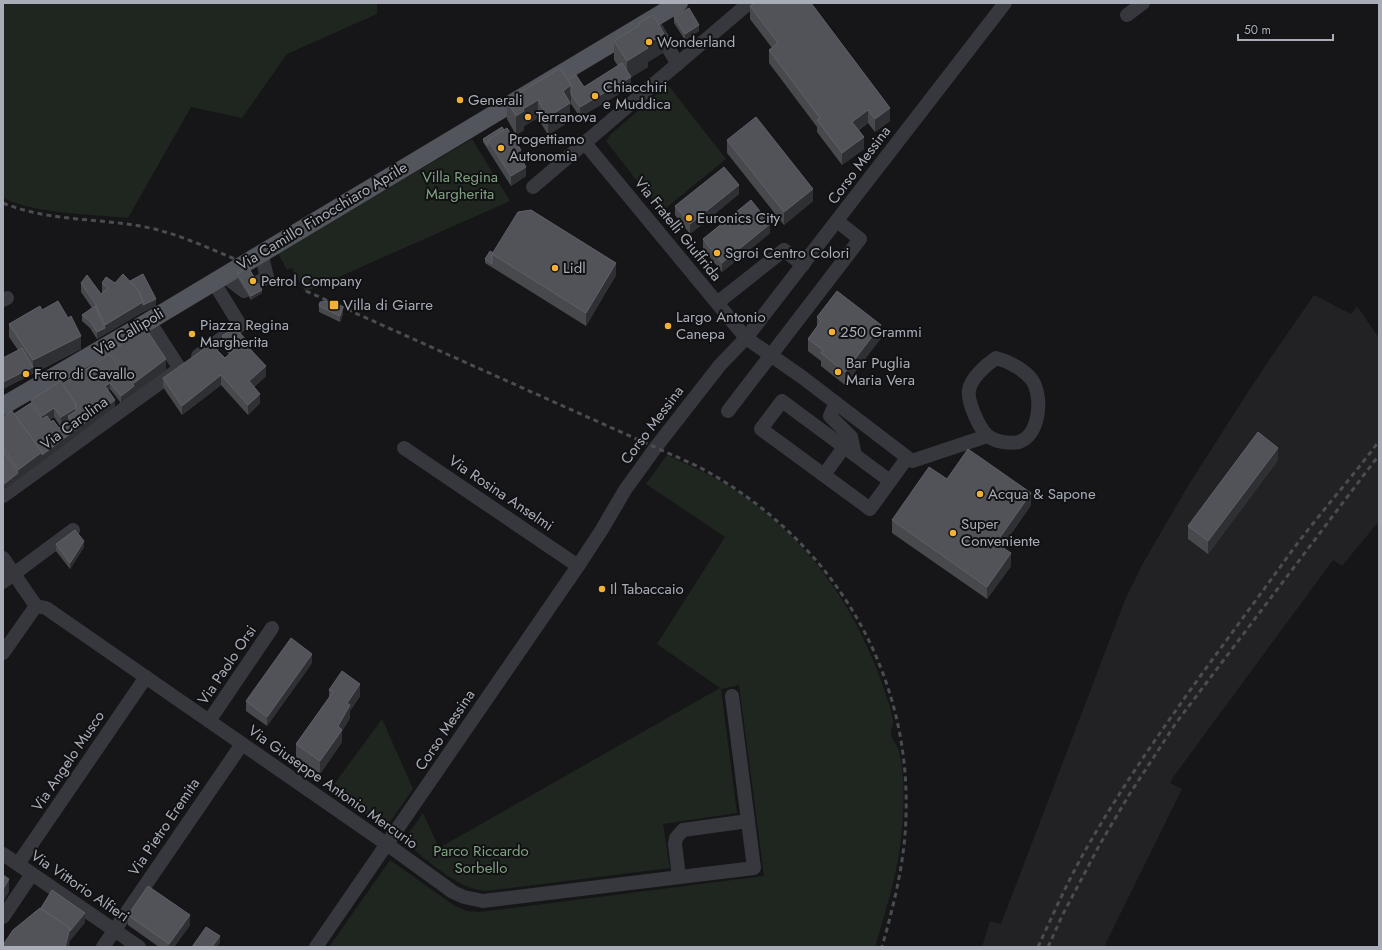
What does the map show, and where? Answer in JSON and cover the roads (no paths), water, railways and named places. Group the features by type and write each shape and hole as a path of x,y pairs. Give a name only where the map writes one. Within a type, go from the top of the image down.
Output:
{"main road":[{"name":"Via Camillo Finocchiaro Aprile","path":"218,278 678,3"},
{"name":"Via Callipoli","path":"3,406 149,321 218,278"}],"street":[{"path":"533,187 749,3"},
{"name":"Corso Messina","path":"316,947 388,845 578,566 626,490 656,447 720,365 742,342 803,265 1005,3"},
{"path":"1127,15 1143,3"},
{"path":"651,19 678,64"},
{"name":"Via Fratelli Giuffrida","path":"584,142 717,303 742,342 771,355 907,458"},
{"path":"728,411 860,239 837,221"},
{"path":"717,303 784,250 803,265"},
{"path":"218,278 244,291 267,277 261,253"},
{"name":"Via Carolina","path":"3,496 164,378 180,369 240,325 218,278"},
{"path":"149,321 180,369"},
{"path":"890,481 782,401 761,429 870,509 907,458 912,461 988,436 1008,444 1020,442 1030,434 1036,422 1038,400 1037,389 1031,379 1006,361 996,358 987,364 974,380 969,391 971,403 978,421 988,436"},
{"path":"824,475 850,451 851,437 830,416 836,403"},
{"name":"Via Rosina Anselmi","path":"404,448 578,566"},
{"path":"8,578 73,530"},
{"path":"3,558 8,578 36,606 3,653"},
{"name":"Via Giuseppe Antonio Mercurio","path":"36,606 46,608 388,845 453,892 464,897 483,901 754,868 732,696"},
{"name":"Via Paolo Orsi","path":"209,721 272,628"},
{"name":"Via Angelo Musco","path":"18,864 146,677"},
{"name":"Via Pietro Eremita","path":"103,947 242,744"},
{"path":"679,877 674,844 676,838 683,830 748,821"},
{"name":"Via Vittorio Alfieri","path":"3,854 139,947"},
{"path":"3,917 32,874"}],"railway":[{"path":"3,203 36,213 123,223 153,229 189,240 235,259"},
{"path":"306,291 697,466 744,495 786,529 822,568 852,611 877,658 894,708 904,761 906,816 904,849 895,899 882,947"},
{"path":"1038,947 1085,850 1139,763 1291,552 1379,441"},
{"path":"1048,947 1063,914 1100,844 1129,795 1176,723 1379,455"}],"place":[{"name":"Wonderland","path":"649,42"},
{"name":"Chiacchiri e Muddica","path":"595,96"},
{"name":"Generali","path":"460,100"},
{"name":"Terranova","path":"528,117"},
{"name":"Progettiamo Autonomia","path":"501,148"},
{"name":"Euronics City","path":"689,218"},
{"name":"Sgroi Centro Colori","path":"717,253"},
{"name":"Lidl","path":"555,268"},
{"name":"Petrol Company","path":"253,281"},
{"name":"Villa di Giarre","path":"334,305"},
{"name":"Largo Antonio Canepa","path":"668,326"},
{"name":"250 Grammi","path":"832,332"},
{"name":"Piazza Regina Margherita","path":"192,334"},
{"name":"Bar Puglia Maria Vera","path":"838,372"},
{"name":"Ferro di Cavallo","path":"26,374"},
{"name":"Acqua & Sapone","path":"980,494"},
{"name":"Super Conveniente","path":"953,533"},
{"name":"Il Tabaccaio","path":"602,589"}],"park label":[{"name":"Villa Regina Margherita","path":"460,186"},
{"name":"Parco Riccardo Sorbello","path":"481,860"}]}
